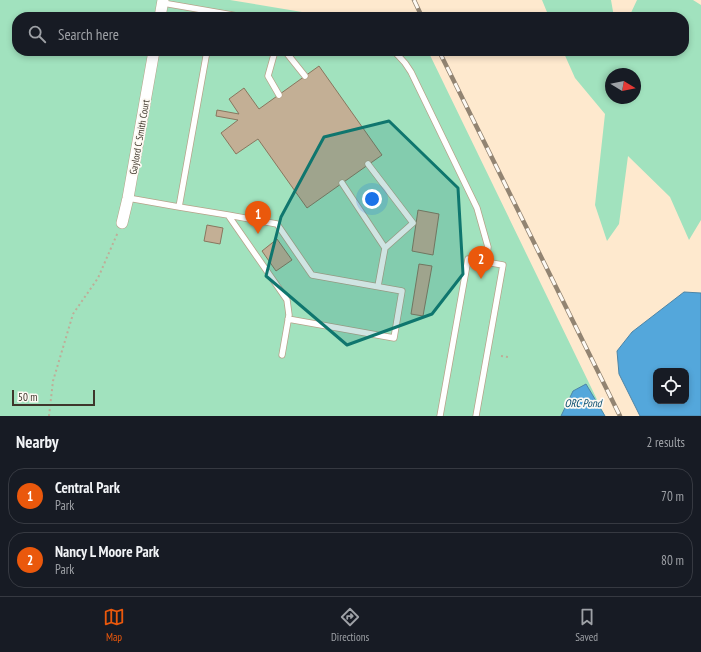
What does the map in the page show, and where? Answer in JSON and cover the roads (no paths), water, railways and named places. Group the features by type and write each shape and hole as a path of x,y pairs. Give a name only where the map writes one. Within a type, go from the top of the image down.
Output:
{"street":[{"path":"161,12 163,2"},
{"name":"Gaylord C Smith Court","path":"122,223 128,198 153,56"}],"lane":[{"path":"163,2 205,12"},
{"path":"179,207 206,56"},
{"path":"274,56 268,76 279,95"},
{"path":"290,56 305,76"},
{"path":"399,56 411,72 478,208 488,247 486,262"},
{"path":"368,164 413,223 386,248 378,286"},
{"path":"342,183 386,248"},
{"path":"128,198 277,224 312,275 402,291 394,338 288,319"},
{"path":"228,215 287,300 289,309 282,355"},
{"path":"440,416 468,259 503,265 476,416"}],"water":[{"path":"684,292 701,293 701,416 640,416 619,374 617,351 632,332"},
{"name":"ORC Pond","path":"586,384 605,416 561,416 573,391"}],"railway":[{"path":"414,0 420,12"},
{"path":"441,56 620,416"}],"place":[{"name":"Central Park","path":"258,234"},
{"name":"Nancy L Moore Park","path":"481,279"}]}
